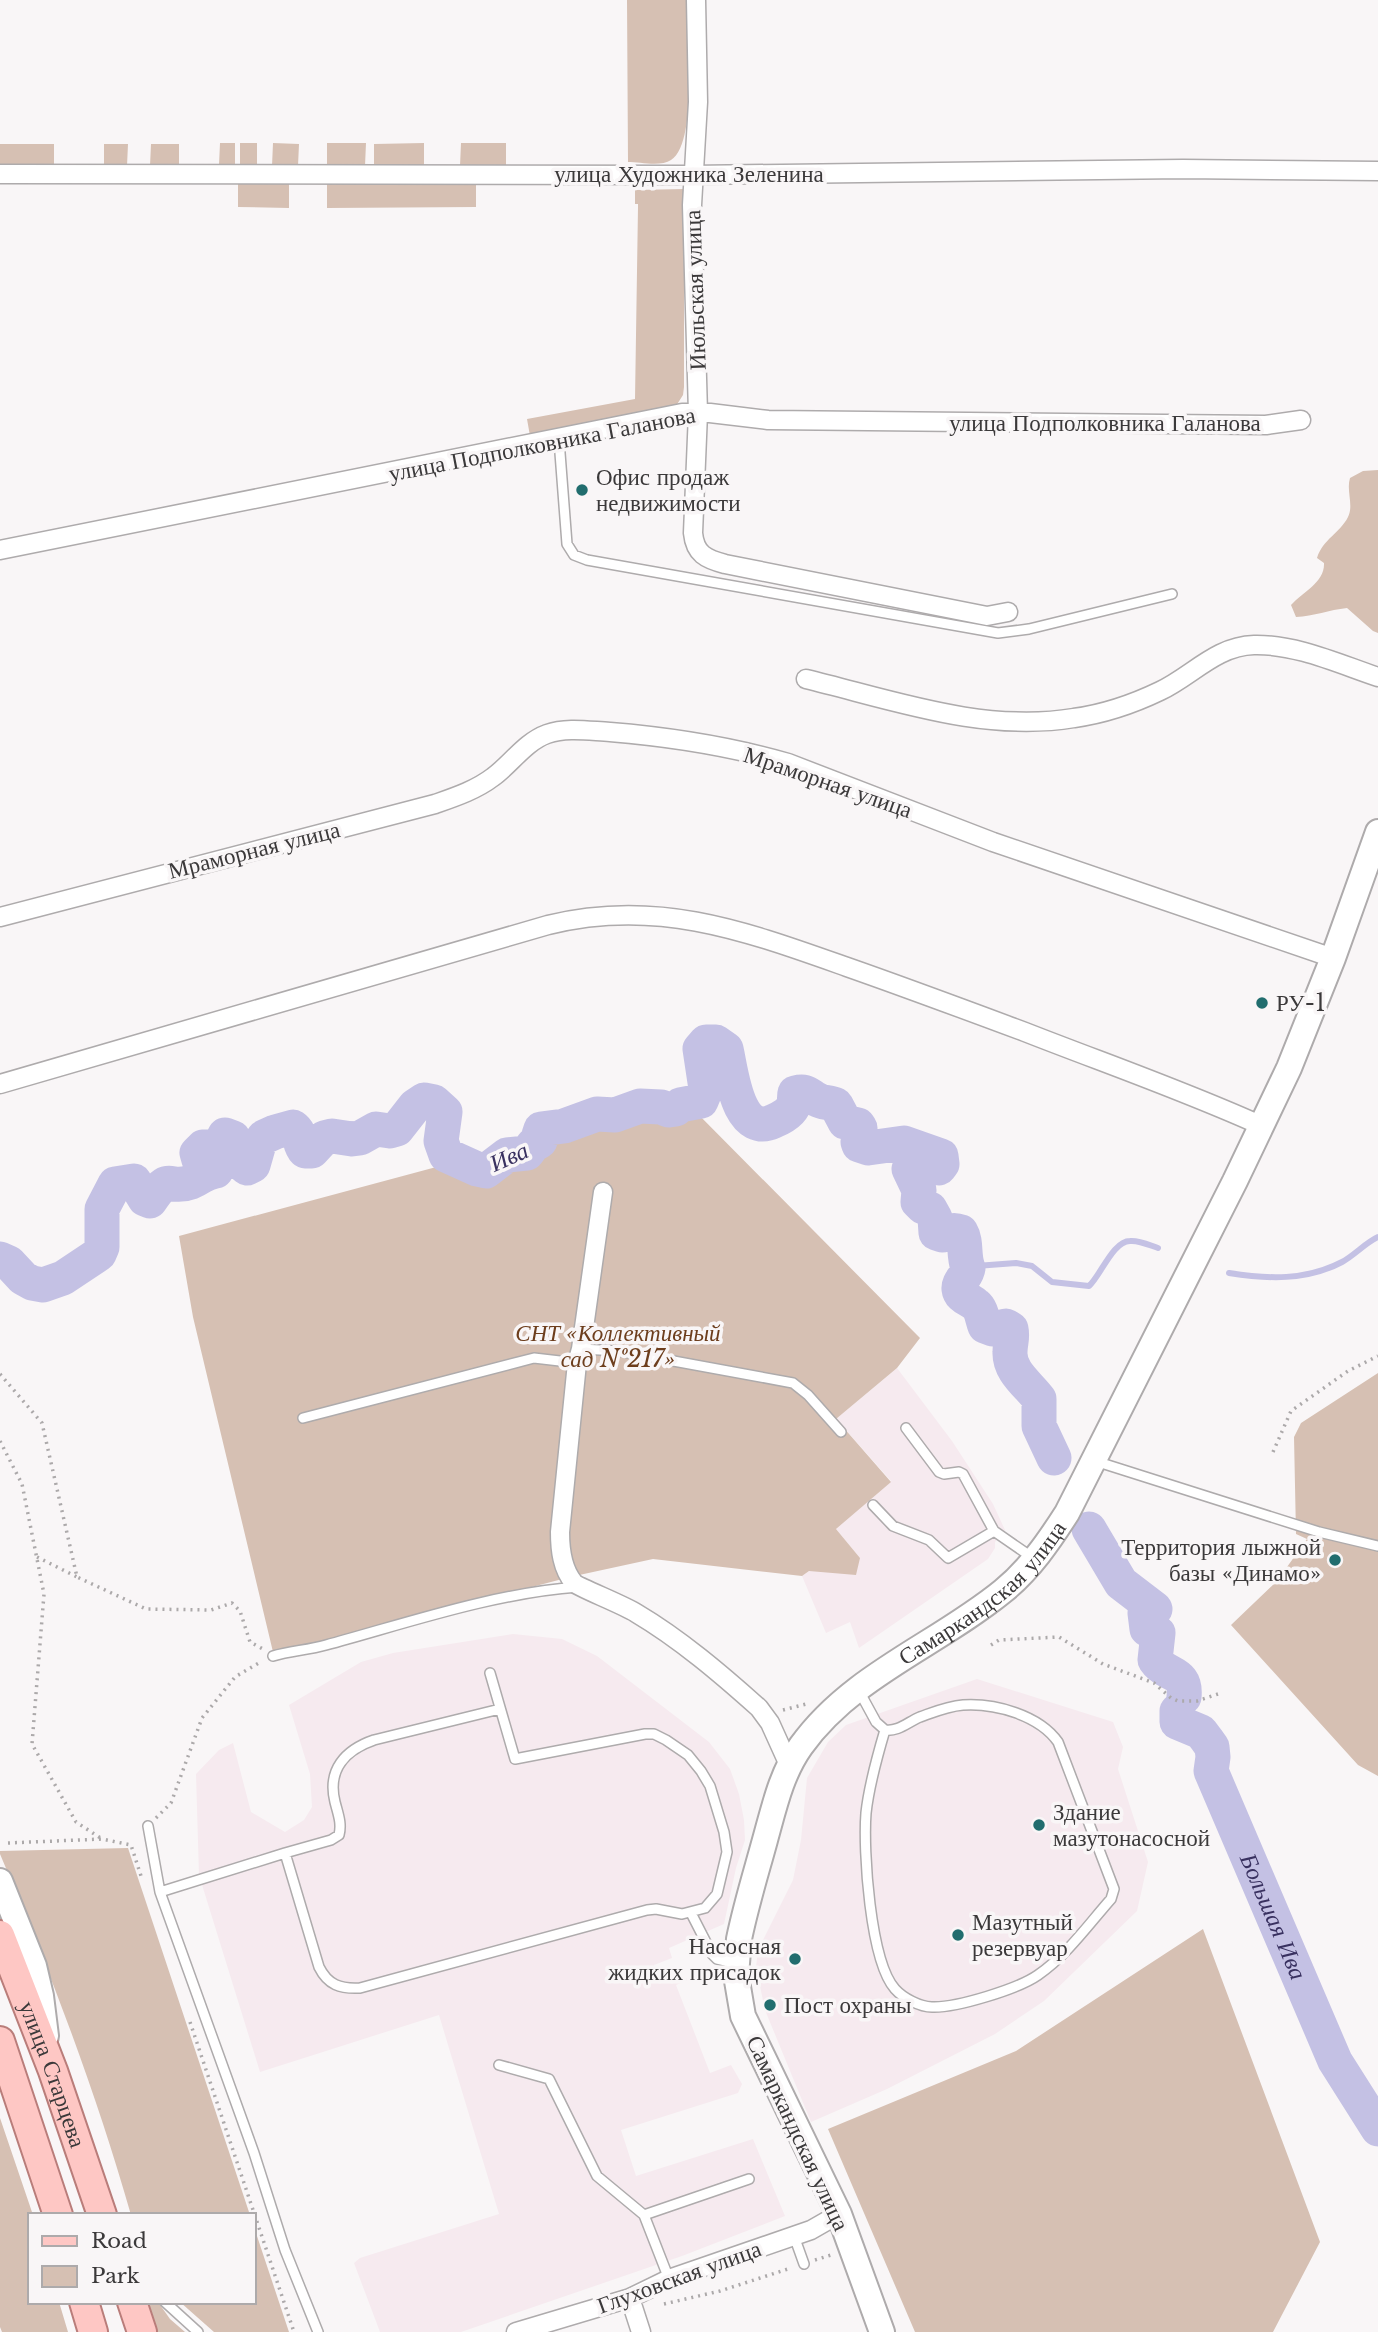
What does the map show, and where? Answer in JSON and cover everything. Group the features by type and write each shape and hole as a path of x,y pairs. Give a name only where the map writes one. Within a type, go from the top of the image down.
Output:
{"main road":[{"name":"улица Старцева","path":"0,1936 53,2071 101,2207"},
{"name":"улица Старцева","path":"0,2041 57,2213"},
{"path":"85,2304 93,2332"},
{"path":"133,2304 142,2332"}],"street":[{"name":"Июльская улица","path":"696,0 698,102 692,174 698,413 693,533 697,550 701,555 725,564 987,616 1008,612"},
{"name":"улица Художника Зеленина","path":"0,174 692,174 1183,169 1378,171"},
{"name":"улица Подполковника Галанова","path":"0,550 559,440 682,413 768,421 1266,425 1301,420"},
{"path":"806,679 954,715 1015,722 1075,718 1132,703 1160,691 1212,658 1240,646 1289,649 1378,677"},
{"name":"Мраморная улица","path":"0,917 435,804 461,795 491,779 533,742 545,735 566,729 661,736 724,746 778,760 993,842 1333,957"},
{"name":"Самаркандская улица","path":"882,2332 839,2214 743,2017 736,1984 736,1963 745,1912 780,1787 789,1765 814,1730 857,1688 989,1602 1021,1575 1068,1513 1289,1068 1378,832"},
{"path":"0,1084 548,925 579,918 618,914 698,921 762,937 951,1004 1262,1126"},
{"path":"603,1192 579,1356 560,1532 561,1553 570,1577 578,1587 622,1605 651,1622 722,1676 765,1716 789,1765"},
{"path":"0,1881 34,1966 53,2071"},
{"name":"Глуховская улица","path":"516,2332 632,2304 669,2279 811,2230 839,2214"},
{"path":"632,2304 641,2332"}],"lane":[{"path":"559,440 567,544 574,555 587,560 999,633 1029,629 1172,594"},
{"path":"303,1418 534,1358 619,1351 793,1383 808,1395 841,1432"},
{"path":"906,1428 939,1472 959,1472 963,1475 994,1531 1035,1559"},
{"path":"1095,1461 1319,1532 1378,1546"},
{"path":"873,1506 890,1524 929,1540 948,1558 994,1531"},
{"path":"273,1656 321,1647 450,1611 521,1595 578,1587"},
{"path":"285,1853 319,1967 324,1977 333,1985 342,1988 360,1989 647,1910 691,1913 705,1908 714,1900 727,1853 724,1832 710,1786 695,1762 654,1734 515,1759 490,1673"},
{"path":"857,1688 876,1722 885,1730 894,1730 918,1718 965,1705 1026,1717 1052,1733 1058,1742 1114,1889 1111,1899 1070,1947 1038,1975 1023,1983 956,2005 930,2007 919,2004 896,1990 888,1979 877,1943 867,1876 865,1835 870,1785 885,1730"},
{"path":"160,1892 331,1840 339,1835 341,1827 333,1796 334,1774 340,1762 355,1748 374,1740 500,1709"},
{"path":"148,1826 160,1892 254,2153 285,2250 318,2332"},
{"path":"691,1913 712,1954 736,1963"},
{"path":"499,2065 550,2079 597,2176 643,2215 669,2279"},
{"path":"643,2215 749,2179"},
{"path":"794,2236 804,2264"},
{"path":"167,2304 198,2332"}],"path":[{"path":"1273,1452 1291,1411 1348,1371 1378,1356"},
{"path":"0,1374 42,1423 77,1577"},
{"path":"0,1441 22,1484 44,1594 33,1744 76,1822 102,1839"},
{"path":"37,1557 146,1609 211,1610 232,1603 240,1611 250,1642 271,1652 273,1656 236,1677 202,1718 171,1803 131,1845"},
{"path":"991,1645 999,1640 1059,1637 1103,1664 1154,1683 1178,1701 1197,1701 1218,1694"},
{"path":"765,1716 820,1699"},
{"path":"8,1843 102,1839 131,1845"},
{"path":"131,1845 144,1884"},
{"path":"188,2016 254,2213"},
{"path":"256,2219 294,2332"},
{"path":"632,2304 720,2291 831,2255"}],"shaded area":[{"path":"897,1368 952,1441 993,1504 1005,1530 995,1542 995,1548 988,1559 859,1648 850,1622 826,1633 802,1576 809,1571 860,1558 836,1529 891,1481 836,1419"},
{"path":"513,1634 562,1639 597,1656 709,1742 730,1769 739,1794 745,1840 724,1924 669,1948 672,1958 654,1965 657,1973 690,1979 676,1985 710,2073 731,2065 742,2084 738,2093 621,2130 636,2176 753,2139 785,2216 682,2256 461,2332 380,2332 354,2263 360,2258 499,2214 439,2015 260,2072 199,1875 196,1774 219,1750 233,1743 251,1812 285,1832 304,1820 312,1807 310,1774 289,1705 361,1662 393,1653"},
{"path":"977,1679 1113,1722 1123,1747 1118,1769 1148,1862 1137,1911 1044,2001 995,2034 887,2089 811,2122 765,2010 756,1967 758,1950 793,1880 801,1840 807,1778 828,1742 846,1725"}],"green space":[{"path":"627,0 686,0 688,110 685,133 679,150 667,162 628,162"},
{"path":"220,143 235,143 235,166 219,165"},
{"path":"240,143 257,143 257,166 240,166"},
{"path":"273,143 299,144 298,166 272,166"},
{"path":"327,143 366,143 365,166 327,166"},
{"path":"424,143 424,166 374,166 374,144"},
{"path":"461,143 506,143 506,166 460,166"},
{"path":"0,144 54,144 54,167 0,166"},
{"path":"104,144 128,144 127,166 104,166"},
{"path":"151,144 179,144 179,166 150,166"},
{"path":"238,182 289,182 289,208 238,207"},
{"path":"327,183 476,183 476,207 327,208"},
{"path":"684,189 683,395 676,406 530,436 527,419 635,399 638,204 635,204 635,190"},
{"path":"1378,470 1378,633 1347,608 1296,617 1291,605 1321,576 1324,563 1317,558 1320,551 1348,517 1350,478 1363,471"},
{"name":"СНТ «Коллективный сад №217»","path":"691,1107 920,1338 897,1368 836,1419 891,1482 836,1529 860,1558 856,1575 809,1571 802,1576 653,1559 570,1577 314,1644 273,1652 193,1317 179,1236 440,1166"},
{"name":"Территория лыжной базы «Динамо»","path":"1378,1373 1378,1776 1358,1765 1231,1625 1277,1581 1307,1539 1296,1534 1294,1437 1301,1423"},
{"path":"128,1848 249,2213 130,2213 71,2032 0,1851"},
{"path":"1203,1929 1320,2242 1273,2332 915,2332 828,2129 1016,2051"},
{"path":"0,2118 32,2213 28,2213 28,2304 60,2304 68,2332 2,2332"},
{"path":"256,2233 289,2332 214,2332 182,2304 256,2304"},
{"path":"148,2304 159,2304 170,2319 185,2332 156,2332"}],"waterway":[{"name":"Ива","path":"0,1259 9,1263 23,1278 32,1283 43,1285 63,1278 99,1254 102,1247 102,1209 115,1184 134,1181 145,1199 150,1201 166,1184 183,1184 216,1171 214,1164 199,1160 197,1153 203,1147 219,1146 225,1135 233,1138 241,1163 247,1168 253,1165 264,1137 275,1132 293,1127 298,1132 305,1151 312,1151 324,1138 332,1136 352,1139 360,1138 376,1129 397,1129 415,1106 424,1100 434,1102 445,1112 441,1141 446,1155 486,1171 507,1155 527,1153 540,1141 541,1129 564,1126 597,1114 615,1115 640,1106 669,1110 701,1101 706,1089 700,1049 706,1042 716,1042 726,1049 738,1099 752,1120 762,1124 780,1118 791,1109 795,1093 805,1093 836,1105 845,1122 858,1125 859,1145 868,1148 904,1143 941,1156 942,1164 939,1168 918,1162 909,1169 919,1190 918,1202 930,1209 935,1218 936,1233 942,1235 952,1231 961,1232 968,1268 960,1284 960,1292 978,1307 985,1326 993,1329 1006,1326 1011,1329 1010,1352 1013,1366 1039,1399 1039,1426 1054,1458"},
{"path":"1229,1273 1272,1277 1314,1273 1342,1262 1378,1237"},
{"path":"966,1262 976,1266 1016,1263 1032,1266 1052,1282 1089,1286 1113,1252 1124,1242 1137,1241 1158,1248"},
{"name":"Большая Ива","path":"1089,1529 1121,1583 1155,1609 1152,1613 1145,1613 1147,1629 1158,1633 1155,1660 1179,1678 1184,1688 1184,1697"},
{"name":"Большая Ива","path":"1177,1711 1177,1722 1201,1732 1212,1747 1211,1771 1335,2061 1378,2129"}],"place":[{"name":"Офис продаж недвижимости","path":"582,490"},
{"name":"РУ-1","path":"1262,1003"},
{"name":"Территория лыжной базы «Динамо»","path":"1335,1560"},
{"name":"Здание мазутонасосной","path":"1039,1825"},
{"name":"Мазутный резервуар","path":"958,1935"},
{"name":"Насосная жидких присадок","path":"795,1959"},
{"name":"Пост охраны","path":"770,2005"}]}
